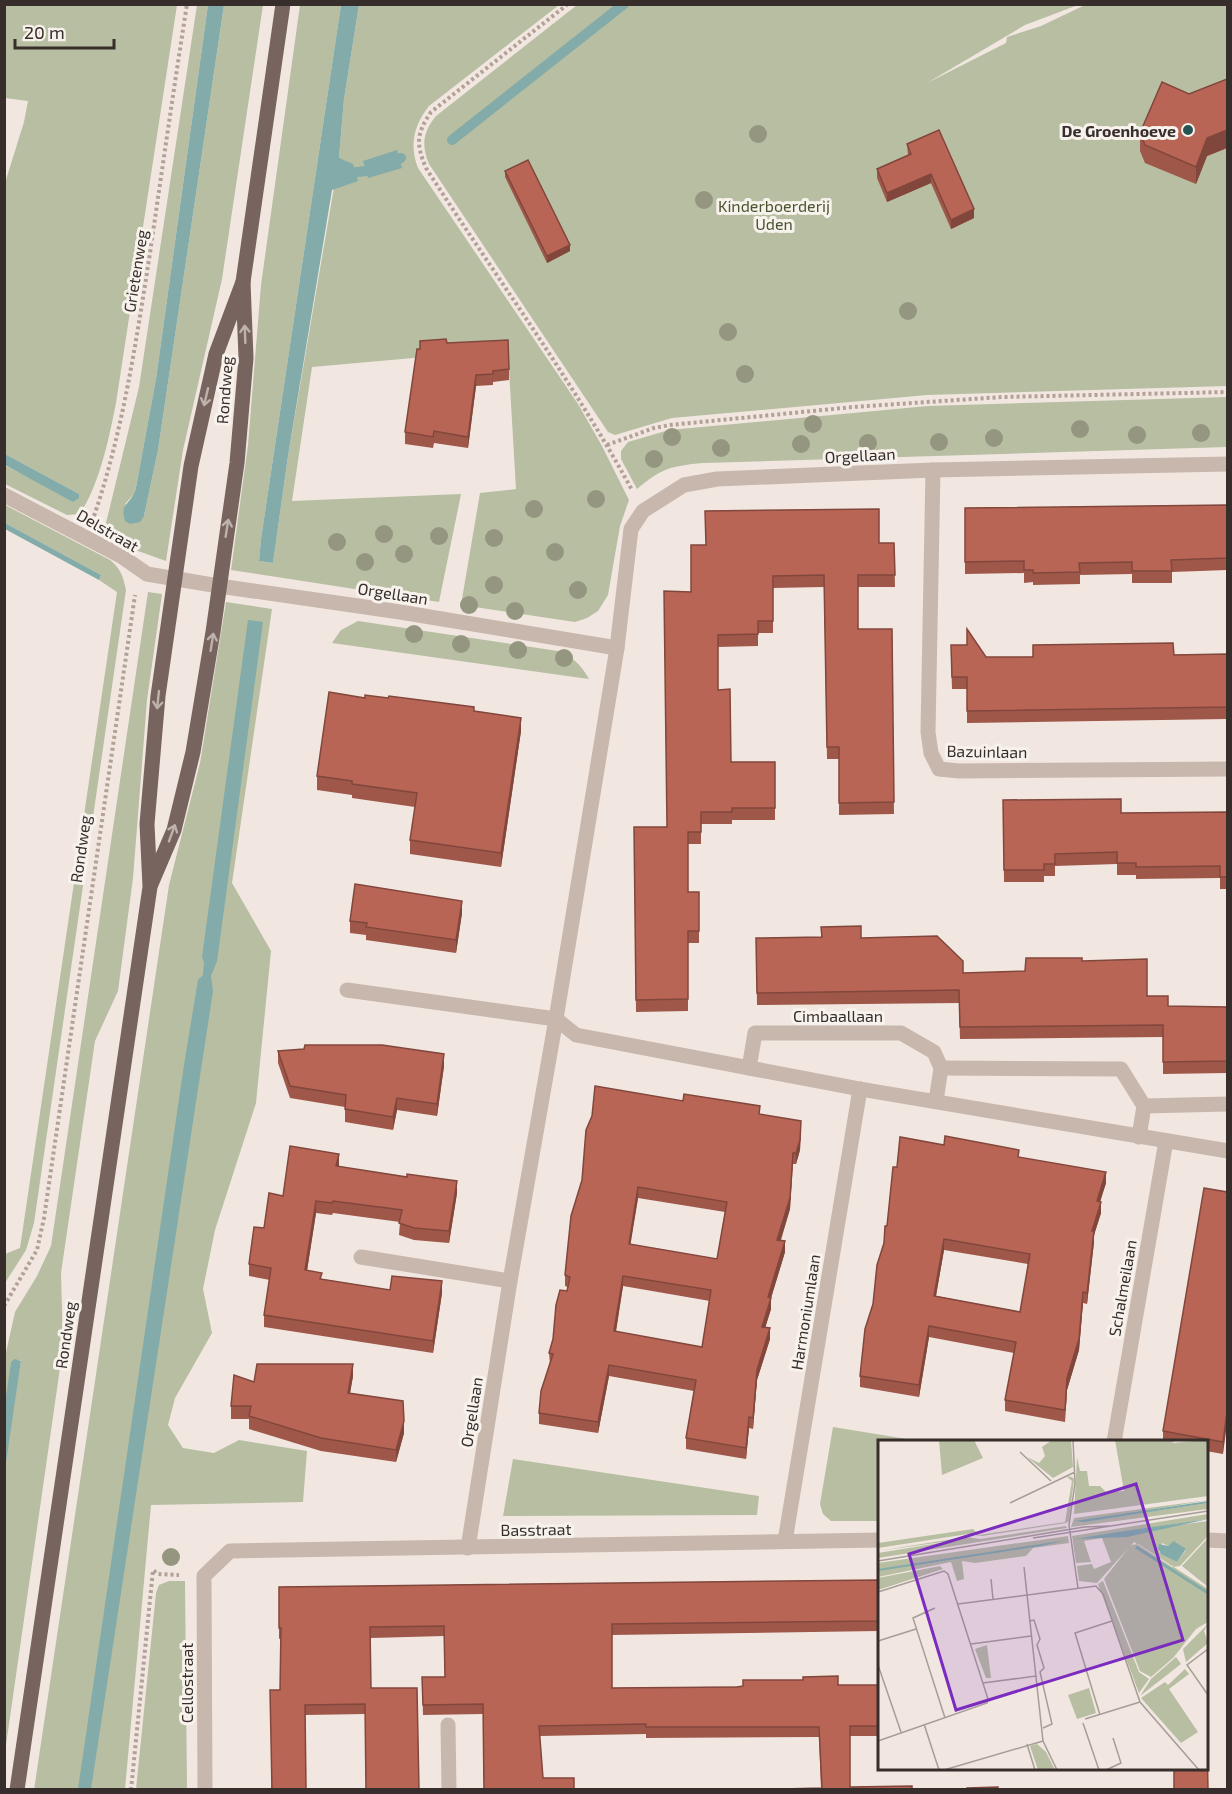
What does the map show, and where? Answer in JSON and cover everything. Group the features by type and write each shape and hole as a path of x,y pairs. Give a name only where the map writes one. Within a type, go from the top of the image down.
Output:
{"main road":[{"name":"Rondweg","path":"150,887 174,830 193,752 213,632 237,463 245,370 243,282 283,4"},
{"name":"Rondweg","path":"16,1790 150,887 147,824 159,696 191,466 216,354 243,282"}],"street":[{"name":"Orgellaan","path":"468,1548 510,1281 617,648 631,529 643,511 684,485 717,479 933,470 1227,464"},
{"name":"Bazuinlaan","path":"933,470 928,732 931,753 939,769 959,771 1227,769"},
{"name":"Delstraat","path":"4,495 87,537 147,574 198,583"},
{"name":"Orgellaan","path":"198,583 389,610 617,648"},
{"path":"347,990 556,1019 576,1035 860,1089 1227,1151"},
{"name":"Cimbaallaan","path":"749,1068 755,1033 784,1032 901,1033 934,1052 941,1068"},
{"path":"936,1101 941,1068 1120,1069 1144,1106 1139,1137"},
{"name":"Harmoniumlaan","path":"785,1541 860,1089"},
{"path":"1144,1106 1227,1104"},
{"name":"Schalmeilaan","path":"1114,1440 1166,1141"},
{"path":"361,1257 510,1281"},
{"name":"Basstraat","path":"204,1576 230,1551 878,1540"},
{"path":"1208,1540 1226,1540"},
{"name":"Cellostraat","path":"204,1576 205,1790"},
{"path":"448,1725 449,1790"}],"path":[{"name":"Grietenweg","path":"87,537 111,460 125,404 187,4"},
{"path":"568,4 431,112 422,125 418,146 426,168 559,367 607,445 643,511"},
{"path":"607,445 670,424 853,407 1002,397 1227,392"},
{"name":"Rondweg","path":"4,1306 37,1250 44,1218 134,609 138,567"},
{"path":"131,1790 153,1570 158,1574 204,1576"}],"green space":[{"path":"5,5 177,5 116,403 98,474 80,514 67,515 5,484 4,465 79,498 79,494 5,454 5,183 24,122 28,101 5,98"},
{"path":"197,5 208,5 156,379 137,482 134,494 125,504 144,516 158,450 224,5 263,5 222,279 183,450 166,561 138,551 110,536 106,523 139,387"},
{"path":"300,5 341,5 259,561 273,563 288,456 339,158 344,99 359,5 559,5 429,106 414,136 414,151 418,168 578,404 629,500 620,526 608,595 598,611 587,618 575,622 461,605 480,493 516,489 508,352 312,367 292,501 461,494 439,602 231,570 248,445 261,285"},
{"name":"Kinderboerderij Uden","path":"577,5 1078,5 1025,25 927,83 1006,43 1007,37 1041,26 1085,5 1227,5 1227,386 927,395 672,418 615,435 608,432 429,164 424,145 428,128 436,116"},
{"path":"1227,397 1227,447 703,463 667,469 653,476 637,489 621,459 621,451 628,442 669,430 928,406"},
{"path":"5,505 110,560 121,573 126,590 34,1223 26,1250 5,1283 5,1254 20,1248 117,592 99,580 101,575 5,523"},
{"path":"148,592 162,594 147,700 133,878 118,991 95,1041 61,1273 63,1347 5,1752 4,1469 21,1361 11,1362 5,1410 5,1357 15,1312 37,1276 51,1246"},
{"path":"226,602 272,609 232,883 271,951 256,1103 215,1230 203,1289 212,1333 175,1398 168,1425 183,1448 214,1453 239,1440 307,1451 303,1502 151,1505 125,1789 34,1790 169,885 200,763"},
{"path":"358,621 558,651 576,662 589,679 332,643 341,630"},
{"path":"833,1427 913,1440 878,1440 878,1521 831,1521 823,1514 820,1504"},
{"path":"513,1459 759,1496 757,1515 503,1516"},
{"path":"169,1581 185,1581 187,1789 136,1789 156,1593 159,1585"}],"water":[{"path":"208,5 224,5 158,450 144,516 140,522 130,524 125,521 124,510 136,488 156,379"},
{"path":"341,5 359,5 344,99 339,158 353,164 358,181 332,190 288,456 273,563 259,561 261,539"},
{"path":"397,150 402,168 368,178 363,161"},
{"path":"5,454 79,494 79,498 73,502 5,465"},
{"path":"5,523 101,575 99,580 5,529"},
{"path":"248,620 263,622 217,961 211,976 213,991 91,1789 78,1789 184,1065 198,980 203,975 202,957"},
{"path":"15,1359 21,1361 5,1469 4,1410 11,1362"}],"building":[{"name":"De Groenhoeve","path":"1227,79 1227,130 1207,138 1196,167 1145,145 1140,133 1162,82 1189,94"},
{"path":"939,130 974,209 951,220 931,174 887,193 877,169 911,154 907,144"},
{"path":"528,160 570,245 547,256 505,171"},
{"path":"446,339 447,343 508,340 509,369 493,371 493,374 476,375 468,437 434,431 433,437 405,432 420,341"},
{"path":"1227,505 1227,558 1171,560 1172,571 1132,571 1132,562 1079,563 1080,572 1033,573 1033,570 1024,570 1024,561 965,562 965,508"},
{"path":"879,509 879,543 894,543 895,575 858,575 858,629 892,629 894,802 839,803 839,747 827,747 824,575 773,576 773,621 758,621 758,634 718,635 718,690 730,689 731,762 775,762 775,808 732,808 732,812 701,812 701,832 688,832 688,892 699,892 699,931 688,931 688,999 636,1000 634,827 667,827 664,591 691,592 691,545 706,545 705,511"},
{"path":"967,629 986,657 1033,657 1033,645 1173,643 1174,655 1227,654 1227,707 967,711 967,677 952,677 951,645 967,645"},
{"path":"329,692 365,698 365,695 388,698 389,696 474,707 474,711 521,718 501,853 410,840 417,793 352,784 352,781 317,776"},
{"path":"1121,799 1121,813 1227,812 1227,877 1220,877 1220,866 1136,867 1136,863 1117,863 1117,852 1055,854 1055,864 1044,864 1044,870 1004,870 1003,800"},
{"path":"355,884 462,901 456,940 366,927 367,923 350,921"},
{"path":"861,926 861,938 937,936 963,961 963,973 1025,971 1026,958 1082,958 1082,961 1147,959 1147,996 1168,996 1168,1006 1227,1007 1227,1061 1163,1062 1163,1025 960,1027 959,990 757,993 756,938 822,937 821,927"},
{"path":"305,1045 382,1045 444,1054 437,1104 397,1098 393,1117 345,1109 346,1095 290,1086 278,1051 304,1049"},
{"path":"595,1086 683,1101 684,1094 760,1106 759,1114 801,1121 800,1140 796,1153 793,1153 790,1198 777,1240 785,1241 768,1297 771,1298 762,1327 770,1328 757,1370 753,1418 749,1417 746,1448 686,1438 696,1380 609,1365 598,1422 539,1413 541,1391 553,1354 549,1353 553,1339 556,1305 560,1290 567,1291 570,1277 565,1275 571,1216 582,1180 586,1130 592,1116","holes":["638,1187 727,1202 717,1259 629,1244","623,1276 711,1290 702,1347 614,1331"]},
{"path":"945,1136 1019,1150 1018,1157 1106,1172 1097,1201 1101,1202 1092,1231 1094,1231 1087,1293 1083,1292 1079,1339 1067,1378 1065,1410 1005,1400 1016,1342 929,1326 919,1385 860,1376 865,1329 873,1304 877,1265 884,1243 893,1167 897,1167 900,1137 944,1145","holes":["944,1239 1030,1254 1020,1312 934,1296"]},
{"path":"290,1146 339,1154 336,1166 407,1177 407,1174 457,1181 449,1231 414,1228 399,1223 402,1210 316,1201 305,1270 322,1273 320,1279 390,1290 392,1276 442,1281 433,1341 264,1315 271,1268 249,1264 254,1227 264,1228 269,1193 283,1196"},
{"path":"1204,1188 1227,1192 1227,1412 1223,1442 1163,1431"},
{"path":"257,1364 353,1364 348,1393 403,1401 404,1421 396,1450 321,1438 249,1416 251,1406 231,1406 234,1375 254,1382"},
{"path":"878,1580 878,1621 612,1624 612,1688 737,1687 743,1686 743,1680 803,1680 803,1677 838,1676 838,1685 878,1685 878,1726 850,1726 850,1787 912,1786 912,1790 738,1790 822,1788 819,1727 646,1727 646,1724 539,1726 543,1778 574,1778 574,1790 484,1790 483,1704 423,1705 422,1677 445,1677 444,1626 370,1627 371,1688 417,1688 419,1790 366,1790 365,1704 305,1705 306,1789 333,1790 272,1790 270,1690 280,1690 279,1587"},
{"path":"1174,1770 1208,1770 1208,1790 1174,1790"},
{"path":"998,1787 998,1790 967,1790 967,1788"}],"waterway":[{"path":"452,140 624,4"},
{"path":"341,174 366,171 401,158"}],"place":[{"name":"De Groenhoeve","path":"1188,130"}]}
